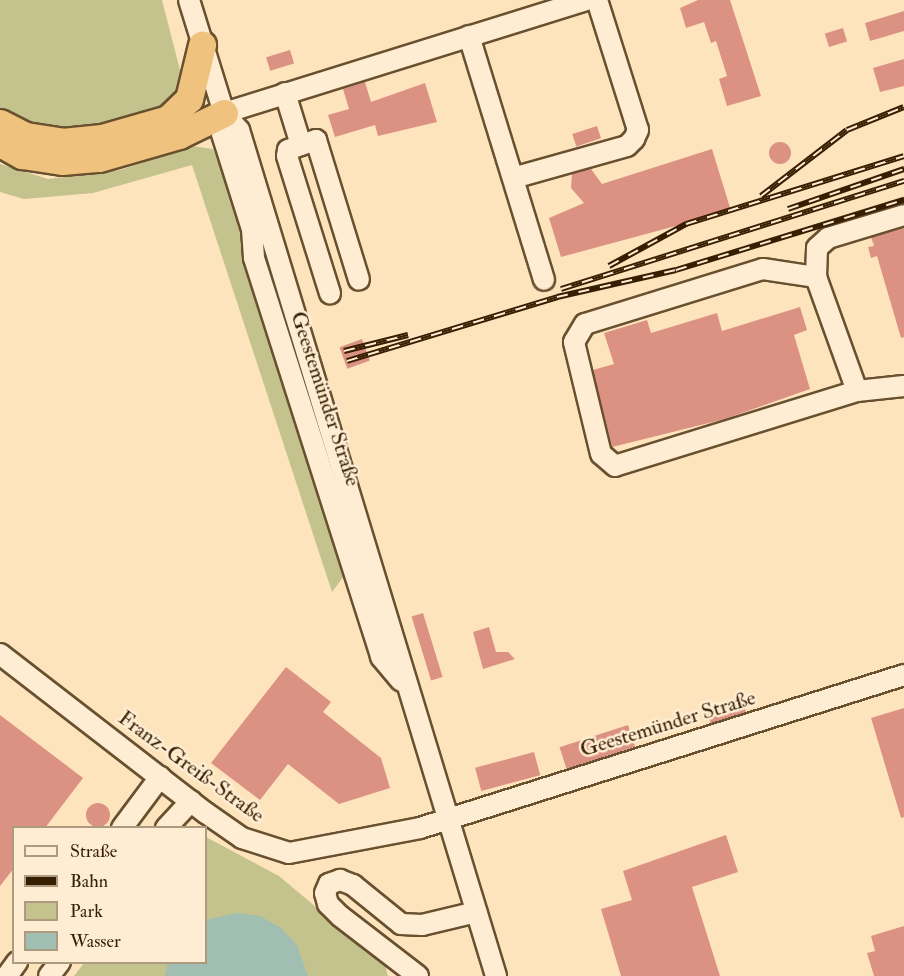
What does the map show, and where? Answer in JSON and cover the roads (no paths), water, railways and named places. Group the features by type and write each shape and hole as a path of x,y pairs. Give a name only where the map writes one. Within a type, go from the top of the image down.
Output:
{"highway":[{"path":"168,119 189,99 202,45"},
{"path":"0,123 26,136 62,142 102,138 168,119 224,113"},
{"path":"0,143 22,155 62,161 99,158 179,135 224,113"}],"street":[{"name":"Geestemünder Straße","path":"189,0 224,113 238,130 446,819 496,976"},
{"path":"224,113 586,0"},
{"path":"513,178 627,146 634,139 638,130 597,0"},
{"path":"469,36 544,280"},
{"path":"285,93 301,145"},
{"path":"330,293 287,156 288,150 316,141 359,280"},
{"path":"857,391 816,276 818,248 828,238 904,215"},
{"path":"816,276 763,269 585,324 574,342 601,454 615,466 857,391 904,386"},
{"name":"Franz-Greiß-Straße","path":"0,654 242,838 289,853 372,840 446,819"},
{"name":"Geestemünder Straße","path":"446,819 904,675"},
{"path":"123,826 160,777"},
{"path":"168,826 191,801"},
{"path":"412,976 394,955 328,904 325,894 329,884 340,880 352,885 401,924 422,925 476,912"},
{"path":"7,976 16,964"},
{"path":"50,976 59,964"}],"water":[{"path":"236,913 260,916 281,928 297,945 308,976 165,976 168,964 207,964 207,920"}],"railway":[{"path":"761,196 847,130 904,107"},
{"path":"609,266 686,224 904,156"},
{"path":"788,209 904,169"},
{"path":"561,289 904,181"},
{"path":"347,361 557,297 676,270 904,200"},
{"path":"344,351 408,335"}]}
